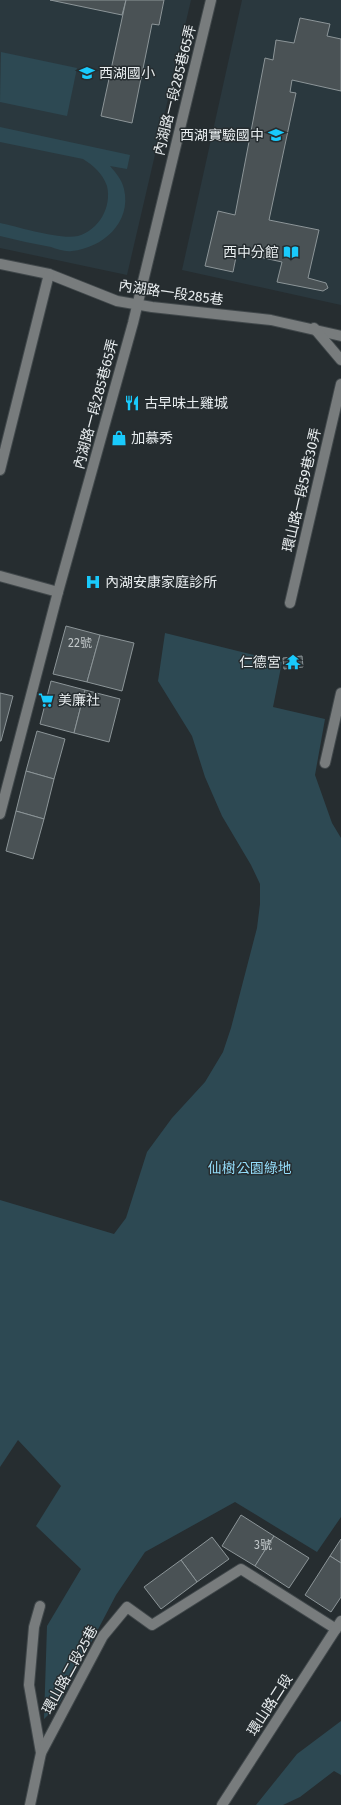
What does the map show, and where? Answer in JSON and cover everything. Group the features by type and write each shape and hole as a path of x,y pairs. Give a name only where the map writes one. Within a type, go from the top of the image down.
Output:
{"street":[{"name":"內湖路一段285巷65弄","path":"0,814 58,592 137,304 211,0"},
{"name":"內湖路一段285巷","path":"0,264 49,274 116,301 271,320 314,328 341,336"},
{"path":"0,470 49,274"},
{"path":"314,328 341,360"},
{"name":"環山路一段59巷30弄","path":"290,603 341,384"},
{"path":"0,576 58,592"},
{"path":"325,763 341,693"},
{"name":"環山路二段25巷","path":"30,1805 41,1753 103,1636 127,1607 152,1626 241,1569 338,1625"},
{"path":"40,1606 34,1627 28,1685 41,1753"},
{"name":"環山路二段","path":"222,1805 338,1625"}],"shaded area":[{"name":"西湖國小","path":"0,0 191,0 127,275 0,248"},
{"name":"西湖實驗國中","path":"242,0 341,0 341,305 182,270"}],"green space":[{"path":"1,52 77,68 67,116 0,102"},
{"path":"0,127 130,155 127,169 110,166 122,183 125,201 123,213 119,223 112,232 94,245 83,249 69,251 0,236 0,223 50,235 70,237 78,236 92,229 98,223 106,209 108,194 107,186 100,174 94,167 83,159 0,142"},
{"name":"仙樹公園綠地","path":"165,633 282,662 273,707 325,719 315,775 332,823 341,838 341,1517 317,1552 235,1502 145,1552 116,1595 59,1704 44,1719 47,1626 81,1569 36,1526 61,1486 18,1440 0,1467 0,1200 114,1234 126,1218 147,1152 172,1118 205,1082 223,1052 231,1028 257,928 260,904 260,884 251,865 222,816 205,777 192,736 158,681"},
{"path":"341,1721 341,1775 334,1771 300,1797 283,1805 256,1805 297,1754"}],"building":[{"path":"50,0 126,0 122,15"},
{"path":"126,0 164,0 159,25 152,24 132,123 101,116"},
{"path":"300,18 330,24 327,36 341,39 341,91 292,80 290,92 296,93 269,220 319,230 308,278 326,283 328,288 323,291 277,282 282,262 237,252 233,272 205,266 218,211 235,215 265,58 273,60 276,40 294,43"},
{"path":"66,626 100,635 87,682 53,674"},
{"path":"100,635 134,643 122,691 87,682"},
{"name":"仁德宮","path":"302,656 303,667 284,669 283,658"},
{"path":"51,681 85,690 74,733 40,724"},
{"path":"85,690 120,699 109,742 74,733"},
{"path":"0,693 13,696 1,741 0,741"},
{"path":"37,731 65,739 54,779 26,771"},
{"path":"26,771 54,779 44,819 16,811"},
{"path":"16,811 44,819 33,859 6,851"},
{"path":"241,1515 274,1536 255,1566 222,1546"},
{"path":"274,1536 309,1558 289,1588 255,1566"},
{"path":"212,1537 229,1559 197,1582 181,1560"},
{"path":"341,1539 341,1563 330,1556"},
{"path":"330,1556 341,1563 341,1597 331,1612 305,1595"},
{"path":"181,1560 197,1582 161,1609 144,1587"}],"place":[{"name":"西湖國小","path":"87,73"},
{"name":"西湖實驗國中","path":"276,135"},
{"name":"西中分館","path":"291,252"},
{"name":"古早味土雞城","path":"132,403"},
{"name":"加慕秀","path":"119,438"},
{"name":"內湖安康家庭診所","path":"93,582"},
{"name":"仁德宮","path":"293,662"},
{"name":"美廉社","path":"46,700"}]}
